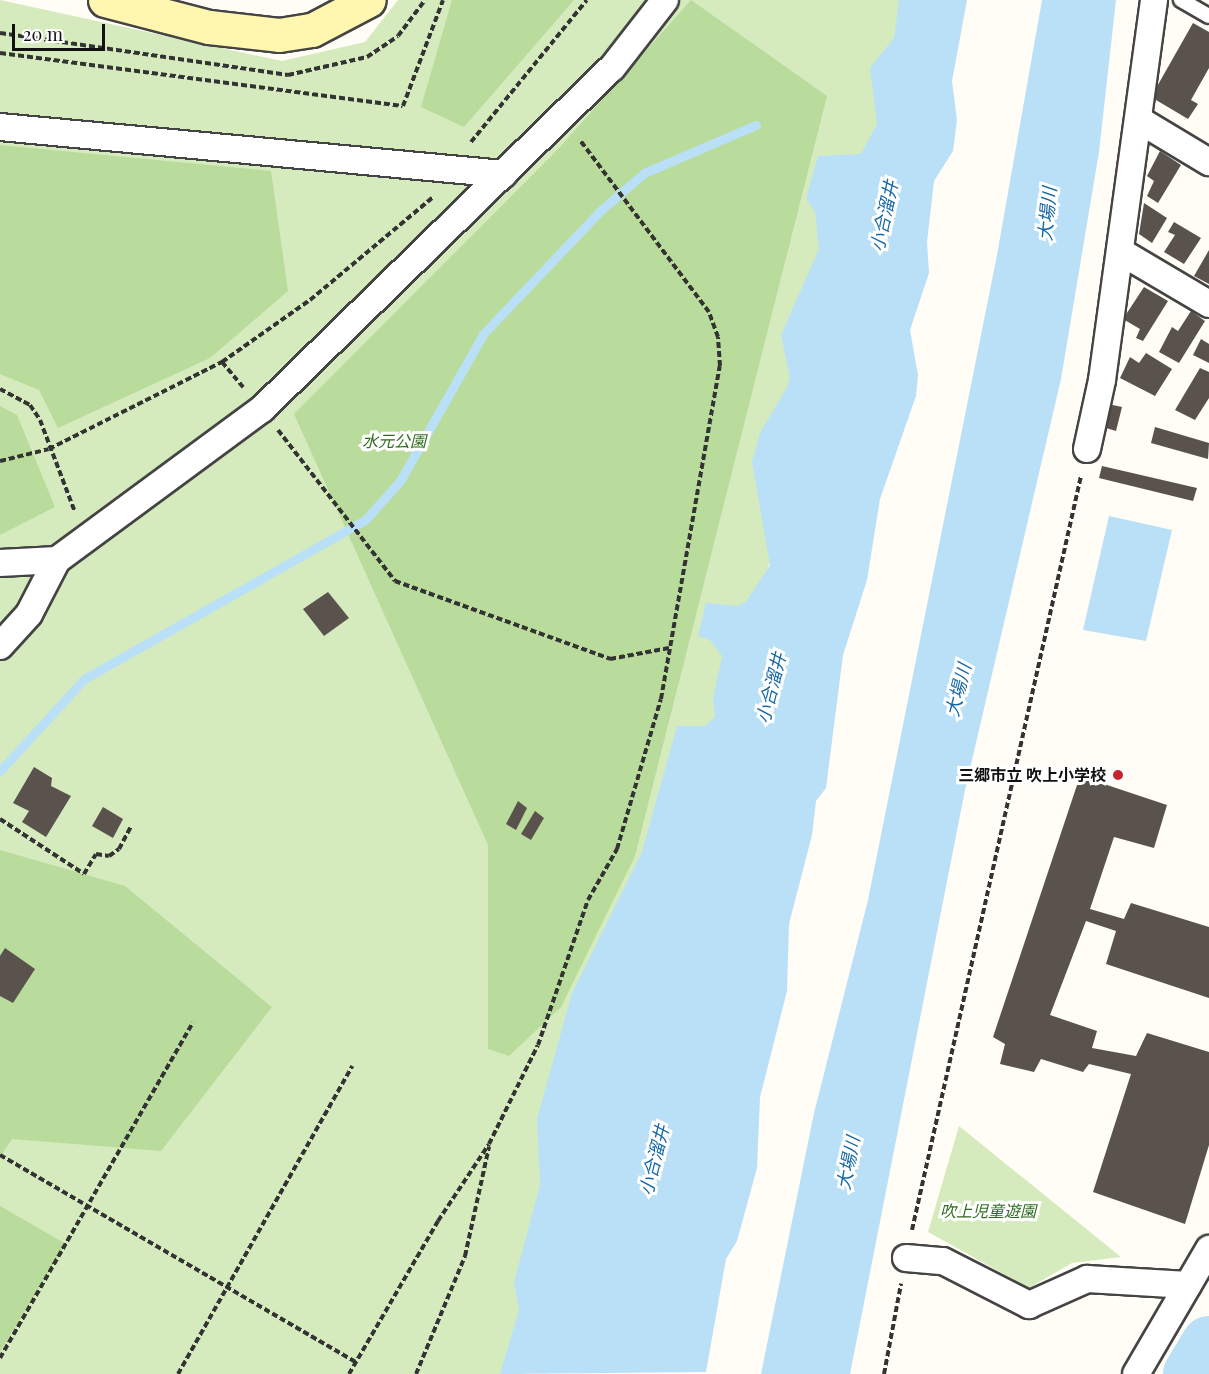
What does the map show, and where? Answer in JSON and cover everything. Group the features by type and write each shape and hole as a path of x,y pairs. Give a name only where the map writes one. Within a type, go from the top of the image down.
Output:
{"street":[{"path":"105,0 209,27 279,36 312,30 369,0"},
{"path":"0,646 29,614 57,560 262,410 612,68 665,0"},
{"path":"1087,448 1121,252 1154,0"},
{"path":"1139,120 1209,162"},
{"path":"0,127 504,174"},
{"path":"1121,252 1209,304"},
{"path":"0,563 57,560"},
{"path":"1136,1374 1195,1287 1209,1249"},
{"path":"906,1258 943,1261 1029,1305 1087,1279 1195,1287"}],"lane":[{"path":"1181,0 1209,16"}],"path":[{"path":"0,53 403,106 443,0"},
{"path":"0,461 49,449 222,362 319,292 439,192 455,170 481,124 587,0"},
{"path":"349,1374 489,1144 538,1045 588,900 617,849 661,699 720,366 718,337 709,312 627,199 562,117"},
{"path":"222,362 395,582 610,660 669,648"},
{"path":"0,389 30,405 86,537"},
{"path":"884,1374 906,1258 1087,448"},
{"path":"0,819 84,873 96,854 109,856 119,849 131,826"},
{"path":"0,1358 193,1023"},
{"path":"178,1374 352,1066"},
{"path":"416,1374 465,1256 489,1144"},
{"path":"0,1155 356,1362"}],"green space":[{"name":"水元公園","path":"0,0 282,61 365,42 398,0 916,0 835,334 588,1198 521,1374 0,1374"},
{"path":"452,0 574,0 464,127 421,107"},
{"path":"691,0 827,96 635,856 561,1007 509,1056 488,1049 488,845 294,414 560,147"},
{"path":"0,145 271,171 288,291 210,358 58,428 39,390 0,374"},
{"path":"0,406 17,415 55,507 0,535"},
{"path":"0,850 125,886 272,1007 161,1151 12,1139 0,1157"},
{"name":"吹上児童遊園","path":"959,1126 1121,1257 1072,1263 1029,1288 928,1232"},
{"path":"0,1206 66,1244 0,1352"}],"water":[{"name":"小合溜井","path":"899,0 967,0 952,81 957,120 953,151 934,181 927,242 929,273 910,330 918,375 916,396 880,499 867,580 843,655 826,788 816,801 812,835 789,924 787,991 760,1097 757,1168 737,1241 726,1259 706,1372 500,1374 519,1310 514,1282 540,1185 537,1119 572,993 642,852 677,726 705,726 715,717 713,699 722,656 710,640 698,636 706,603 737,606 746,602 770,565 752,462 760,433 790,378 781,335 819,249 815,212 806,198 818,156 861,154 877,124 870,68 894,38"},
{"name":"大場川","path":"1042,0 1116,0 1099,152 1061,379 965,790 850,1374 761,1374 814,1113 868,900 997,255"},
{"path":"1109,516 1172,530 1146,641 1083,630"}],"building":[{"path":"1193,23 1209,32 1209,68 1191,100 1198,104 1188,119 1151,97"},
{"path":"1160,151 1181,165 1158,203 1147,196 1154,181 1147,176"},
{"path":"1144,203 1167,218 1152,243 1139,234"},
{"path":"1174,222 1201,238 1184,264 1164,252 1175,235 1168,232"},
{"path":"1209,250 1209,284 1194,276"},
{"path":"1144,287 1168,301 1143,341 1136,338 1140,329 1123,319"},
{"path":"1191,311 1205,321 1179,363 1159,352 1172,327 1178,331"},
{"path":"1201,339 1209,344 1209,363 1193,355"},
{"path":"1146,353 1172,369 1155,396 1120,378 1130,357 1139,363"},
{"path":"1200,368 1209,372 1209,398 1195,420 1175,410"},
{"path":"1108,404 1122,407 1116,431 1106,428"},
{"path":"1155,427 1209,443 1208,459 1151,443"},
{"path":"1102,466 1197,488 1193,501 1099,478"},
{"path":"328,592 349,618 324,636 303,609"},
{"path":"34,767 52,778 51,786 71,796 46,837 22,822 29,811 13,803"},
{"path":"1080,776 1167,805 1154,848 1114,837 1090,909 1124,919 1131,903 1209,927 1209,998 1106,964 1116,931 1086,921 1050,1015 1097,1031 1092,1048 1136,1056 1147,1033 1209,1052 1209,1145 1185,1224 1093,1192 1131,1074 1089,1064 1083,1072 1041,1059 1034,1072 1000,1064 1005,1044 993,1037"},
{"path":"518,801 527,808 516,830 506,824"},
{"path":"103,807 123,819 113,838 92,826"},
{"path":"535,811 544,818 531,840 521,834"},
{"path":"5,948 35,969 13,1003 0,996 0,956"}],"waterway":[{"path":"0,771 84,679 365,520 400,481 483,334 601,210 644,173 756,125"},
{"path":"1191,1374 1209,1344"}],"place":[{"name":"三郷市立 吹上小学校","path":"1118,775"}]}
